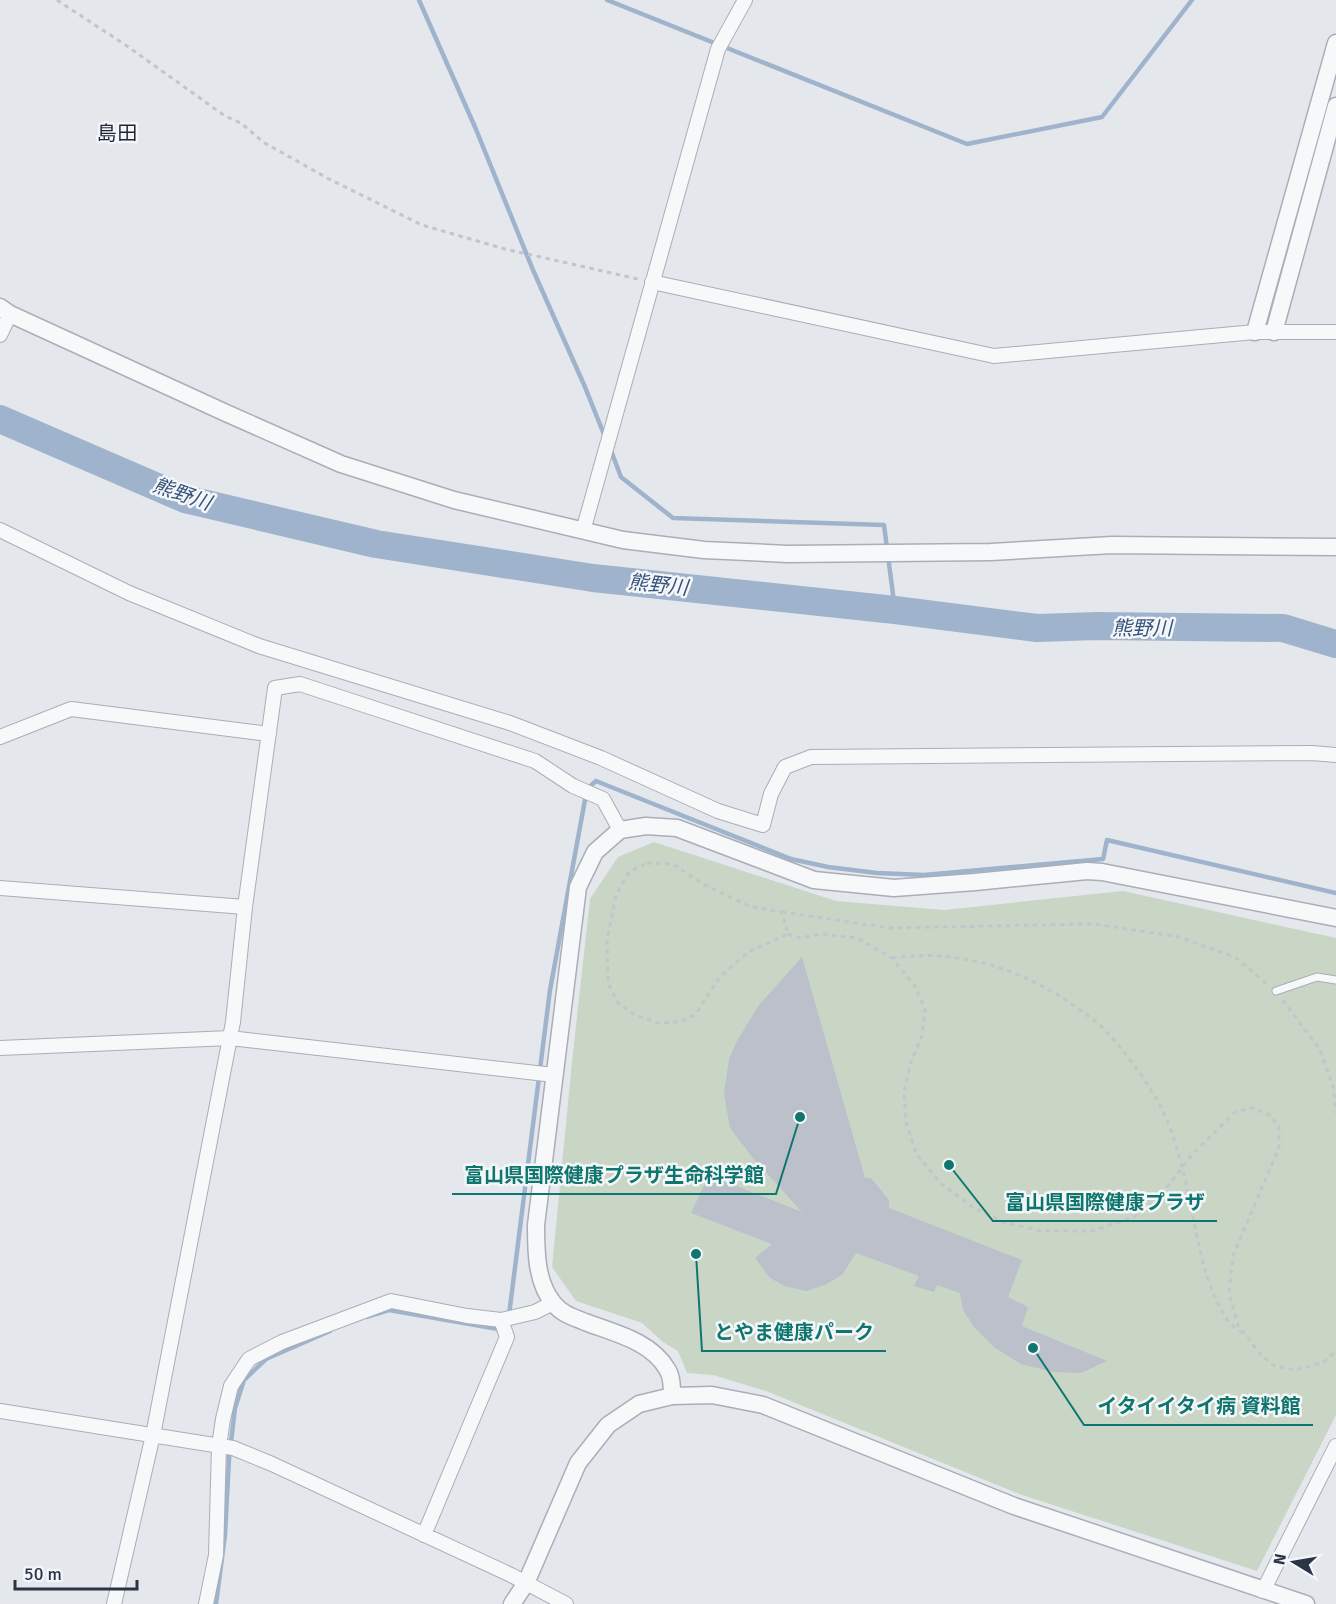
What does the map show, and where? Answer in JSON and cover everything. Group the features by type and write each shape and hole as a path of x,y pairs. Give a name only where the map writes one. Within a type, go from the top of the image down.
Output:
{"street":[{"path":"583,531 718,49 745,0"},
{"path":"1255,332 1336,43"},
{"path":"1274,332 1336,106"},
{"path":"652,282 994,356 1255,332 1336,332"},
{"path":"0,334 5,310 341,464 454,500 623,540 704,550 788,554 991,552 1112,545 1336,547"},
{"path":"0,530 129,593 259,646 510,723 601,758 718,811 763,825 771,794 785,767 811,757 1312,753 1336,755"},
{"path":"114,1604 153,1435 233,1022 245,907 275,688 300,684 535,761 573,786 603,799 620,830"},
{"path":"0,737 71,709 269,734"},
{"path":"672,1396 668,1370 651,1350 627,1338 564,1314 553,1303 539,1276 536,1225 578,887 595,852 620,830 646,826 677,828 814,880 894,888 1087,871 1102,872 1336,918"},
{"path":"0,888 245,907"},
{"path":"0,1048 230,1038 554,1075"},
{"path":"206,1604 216,1555 225,1447 223,1419 231,1386 249,1359 282,1342 391,1301 467,1316 501,1320 535,1312 553,1303"},
{"path":"424,1535 507,1337 501,1320"},
{"path":"512,1604 526,1583 578,1463 608,1425 639,1404 672,1396 712,1395 763,1405 1014,1506 1306,1604"},
{"path":"0,1411 225,1447 272,1464 566,1604"},
{"path":"1263,1591 1336,1446"}],"lane":[{"path":"1276,991 1317,977 1336,980"}],"path":[{"path":"57,0 127,46 225,116 241,123 263,141 329,179 422,225 505,249 652,282"},
{"path":"1336,1113 1333,1086 1320,1050 1276,991 1235,957 1179,937 1095,924 890,928 749,906 703,884 673,864 647,863 629,872 616,895 607,940 608,983 618,1003 635,1015 658,1023 679,1022 695,1015 719,978 748,952 788,934 800,938 822,934 857,938 892,958 915,986 925,1010 922,1036 911,1062 904,1091 906,1122 916,1153 940,1183 974,1208 1006,1223 1042,1231 1091,1231 1134,1217 1159,1197 1192,1155 1235,1112 1253,1108 1270,1115 1279,1127 1279,1147 1233,1256 1229,1293 1238,1325 1261,1355 1275,1366 1295,1370 1322,1363 1336,1351"},
{"path":"782,912 788,934"},
{"path":"892,958 924,955 951,957 993,965 1033,980 1068,1001 1101,1026 1135,1065 1159,1103 1182,1167 1200,1250 1213,1292 1230,1323 1249,1338"}],"green space":[{"path":"654,842 836,901 944,910 1123,891 1336,938 1336,1415 1257,1571 1019,1494 766,1391 713,1375 687,1373 678,1351 663,1342 642,1323 576,1301 552,1267 590,899 618,857"}],"building":[{"path":"802,957 865,1178 871,1178 889,1200 889,1208 1022,1260 1008,1297 1028,1307 1022,1326 1107,1361 1081,1373 1053,1372 1021,1364 995,1348 974,1327 963,1310 960,1293 937,1285 934,1292 914,1286 919,1276 856,1253 842,1275 825,1285 806,1291 785,1286 770,1278 755,1258 772,1244 691,1213 709,1175 802,1212 752,1157 730,1128 724,1094 729,1059 738,1039 759,1005"}],"waterway":[{"path":"419,0 605,437"},
{"path":"607,0 967,144 1102,117 1192,0"},
{"name":"熊野川","path":"0,419 185,499 376,544 593,578 895,610 1037,628 1097,626 1283,628 1336,644"},
{"path":"610,448 621,477 673,518 884,525 895,610"},
{"path":"509,1315 550,990 587,789 596,781 791,859 828,867 877,873 924,875 1103,859 1107,840 1336,893"},
{"path":"366,1317 389,1310 498,1329 500,1326"},
{"path":"216,1604 225,1535 229,1459 235,1408 244,1380 266,1359 330,1331"}],"place":[{"name":"富山県国際健康プラザ生命科学館","path":"800,1117"},
{"name":"富山県国際健康プラザ","path":"949,1165"},
{"name":"とやま健康パーク","path":"696,1254"},
{"name":"イタイイタイ病 資料館","path":"1033,1348"}],"district":[{"name":"島田","path":"117,133"}]}
